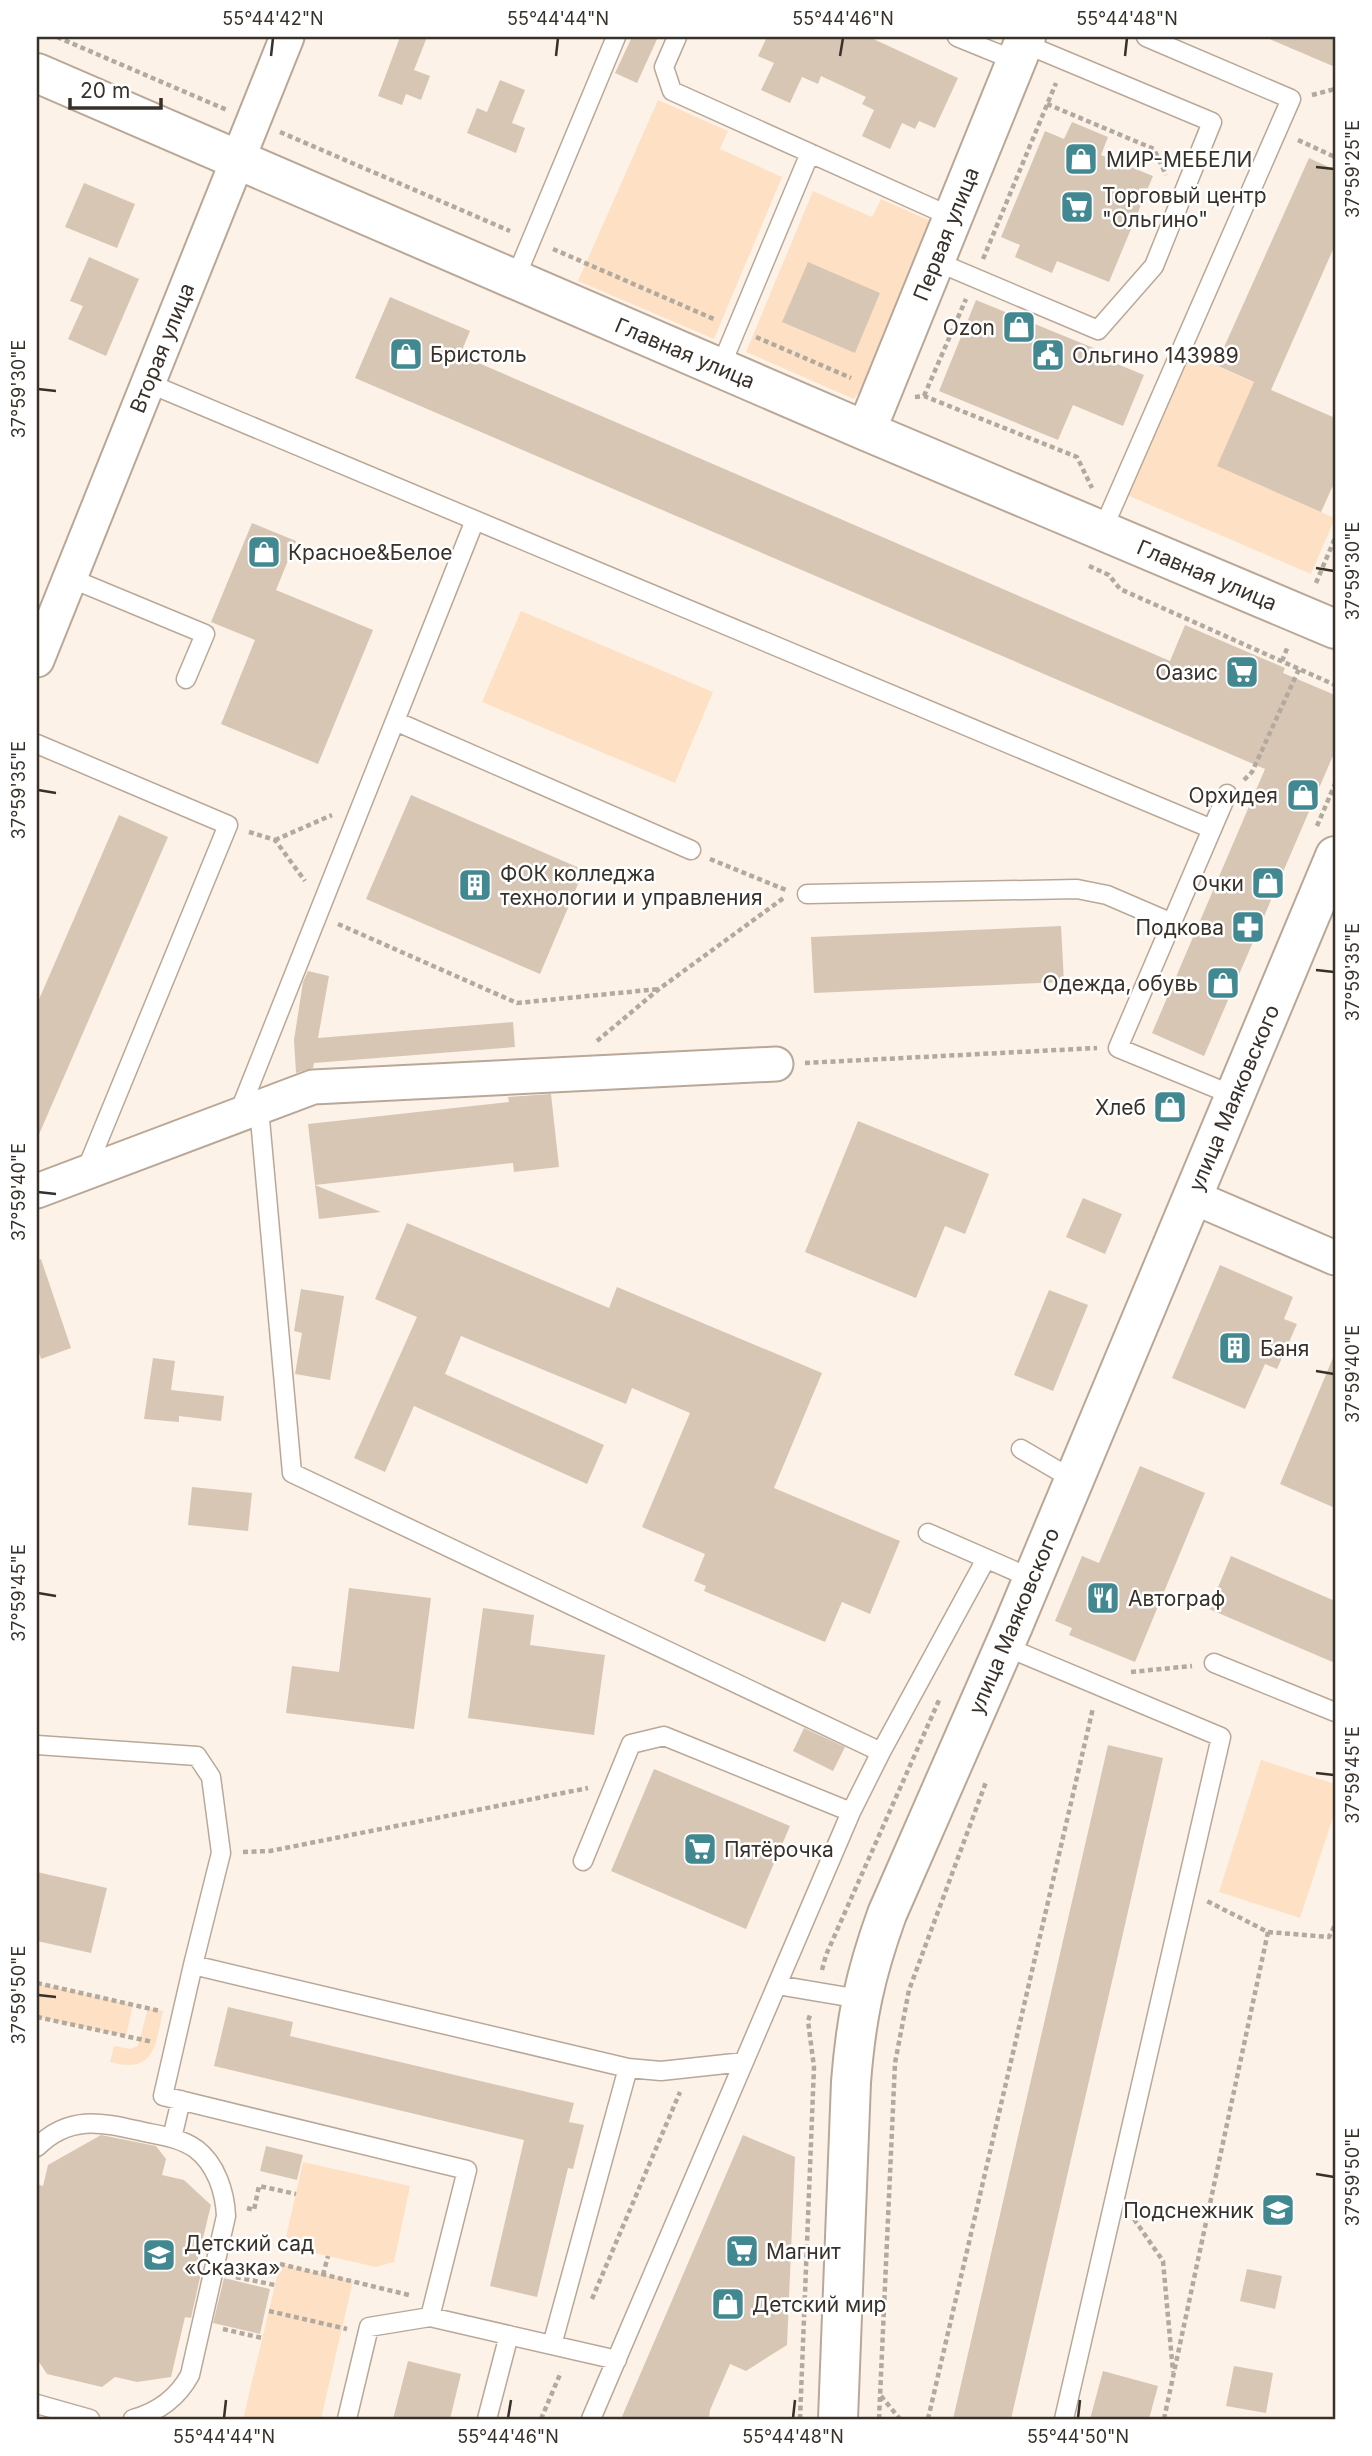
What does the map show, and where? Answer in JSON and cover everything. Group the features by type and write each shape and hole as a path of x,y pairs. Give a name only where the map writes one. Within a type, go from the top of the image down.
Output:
{"street":[{"name":"Вторая улица","path":"37,660 287,37"},
{"name":"Первая улица","path":"866,431 1022,47"},
{"name":"Главная улица","path":"37,73 866,431 1109,515 1335,629"},
{"name":"улица Маяковского","path":"838,2419 851,2082 860,1999 871,1958 887,1914 1004,1646 1335,856"},
{"path":"37,1191 313,1087 776,1064"},
{"path":"1193,1197 1335,1258"}],"lane":[{"path":"515,279 616,37"},
{"path":"677,37 664,68 672,91 952,217"},
{"path":"935,261 1098,330 1154,266 1212,122 1066,60 1022,47 957,37"},
{"path":"1109,515 1291,99 1146,37"},
{"path":"720,368 810,153"},
{"path":"148,383 1212,829"},
{"path":"475,520 322,904 249,1112 292,1473 881,1752"},
{"path":"70,578 205,634 186,679"},
{"path":"395,721 691,850"},
{"path":"37,744 228,825 85,1173"},
{"path":"1227,794 1118,1048 1235,1096"},
{"path":"807,894 1077,889 1107,895 1172,923"},
{"path":"1021,1449 1074,1480"},
{"path":"928,1533 1032,1579"},
{"path":"591,2419 851,1812 986,1559"},
{"path":"1004,1646 1221,1737 1064,2419"},
{"path":"1214,1663 1335,1712"},
{"path":"583,1861 631,1744 664,1736 851,1812"},
{"path":"37,1745 197,1756 211,1777 221,1853 163,2096 467,2170 432,2309"},
{"path":"193,1965 628,2068 661,2071 744,2062"},
{"path":"777,1985 860,1999"},
{"path":"552,2345 628,2068"},
{"path":"172,2138 181,2100"},
{"path":"37,2147 53,2134 66,2128 98,2122 172,2138 196,2149 218,2179 226,2217 195,2361 184,2386 163,2406 133,2419"},
{"path":"347,2419 369,2327 432,2309 509,2335 617,2360"},
{"path":"487,2419 509,2335"},
{"path":"37,2404 90,2419"}],"path":[{"path":"57,37 882,391 901,398 924,396 1077,457 1091,488 1109,515"},
{"path":"924,396 1066,60"},
{"path":"1047,104 1154,149 1179,204"},
{"path":"1277,131 1335,157"},
{"path":"1316,582 1326,586"},
{"path":"1227,794 1252,772 1299,669"},
{"path":"275,840 363,802"},
{"path":"228,825 275,840 334,923 517,1003 659,989"},
{"path":"556,1075 659,989 792,892 691,850"},
{"path":"776,1064 1118,1048"},
{"path":"1121,1673 1214,1663"},
{"path":"928,2419 1098,1686"},
{"path":"221,1853 270,1851 615,1783"},
{"path":"1186,1890 1268,1932 1329,1937 1335,1925"},
{"path":"1164,2419 1268,1932"},
{"path":"37,1983 181,2015"},
{"path":"37,2017 174,2047"},
{"path":"541,2419 690,2069"},
{"path":"225,2203 254,2210 259,2186 296,2194"},
{"path":"1115,2192 1163,2261 1174,2376"},
{"path":"323,2275 328,2256"},
{"path":"280,2264 432,2309"},
{"path":"215,2272 275,2286"},
{"path":"269,2311 368,2334"},
{"path":"216,2328 262,2338"},
{"path":"880,2395 900,2419"}],"shaded area":[{"path":"658,100 728,131 720,149 782,177 714,339 578,281"},
{"path":"813,191 872,217 881,199 935,223 875,368 854,399 746,352"},
{"path":"1190,354 1335,418 1335,481 1321,512 1335,518 1311,574 1127,495"},
{"path":"521,611 713,692 675,783 482,702"},
{"path":"1261,1760 1335,1784 1335,1811 1300,1918 1219,1892"},
{"path":"37,1983 133,2005 126,2036 37,2017"},
{"path":"148,2008 163,2011 155,2046 150,2054 136,2064 110,2062 114,2046 130,2049 138,2046"},
{"path":"303,2162 410,2186 394,2262 376,2267 284,2246"},
{"path":"280,2264 353,2281 321,2419 243,2419"}],"building":[{"path":"400,37 427,37 414,70 430,76 421,100 406,94 402,105 378,96"},
{"path":"632,37 658,37 637,83 615,73"},
{"path":"767,37 869,37 958,78 935,128 919,121 915,129 902,123 890,149 862,136 874,110 862,104 866,97 821,76 818,84 802,77 790,103 761,90 774,63 758,56"},
{"path":"1265,37 1335,37 1335,67"},
{"path":"500,80 525,90 512,123 525,128 516,153 467,133 477,108 487,112"},
{"name":"Торговый центр \"Ольгино\"","path":"1072,122 1108,137 1101,155 1153,176 1109,282 1057,261 1052,273 1015,257 1020,245 1001,237 1045,131 1064,139"},
{"path":"1309,158 1335,170 1335,245 1271,390 1335,418 1335,481 1321,512 1217,466 1254,382 1216,365"},
{"path":"84,183 135,204 117,248 65,227"},
{"path":"89,257 139,279 106,356 68,339 83,306 70,301"},
{"path":"808,262 880,293 855,353 782,322"},
{"path":"390,297 470,331 460,355 1170,661 1185,625 1285,668 1283,673 1335,695 1335,751 1204,1056 1152,1033 1265,769 355,378"},
{"path":"976,300 1096,349 1093,354 1144,375 1123,426 1073,405 1058,440 939,391"},
{"path":"252,523 296,541 276,590 373,630 318,764 221,724 255,640 211,622"},
{"name":"ФОК колледжа технологии и управления","path":"411,795 584,870 540,974 366,899"},
{"path":"119,815 168,837 37,1139 37,1004"},
{"path":"1061,926 1064,982 814,993 811,937"},
{"path":"308,971 329,976 318,1038 513,1022 515,1047 314,1063 313,1068 296,1073 294,1040 303,982"},
{"path":"551,1094 559,1167 514,1172 513,1163 315,1185 308,1124 509,1102 508,1097"},
{"path":"858,1121 989,1174 965,1234 945,1226 916,1298 805,1252"},
{"path":"315,1185 381,1212 319,1219"},
{"path":"1083,1198 1122,1214 1105,1254 1066,1237"},
{"path":"407,1223 609,1308 617,1287 822,1373 774,1488 900,1541 870,1614 842,1602 825,1642 704,1591 706,1586 694,1581 705,1554 642,1527 690,1413 632,1388 626,1404 461,1336 445,1374 604,1445 587,1484 414,1406 385,1472 354,1458 417,1317 375,1299"},
{"path":"41,1259 71,1348 41,1359 37,1346 37,1260"},
{"name":"Баня","path":"1220,1265 1293,1297 1284,1319 1297,1324 1277,1369 1265,1364 1245,1409 1172,1378"},
{"path":"301,1289 344,1296 330,1380 295,1374 302,1333 294,1331"},
{"path":"1049,1290 1088,1305 1053,1391 1014,1375"},
{"path":"1335,1353 1335,1508 1280,1484"},
{"path":"153,1358 175,1361 171,1390 224,1396 221,1421 179,1416 179,1422 144,1419"},
{"path":"1140,1466 1205,1493 1135,1662 1069,1635 1072,1628 1055,1621 1082,1556 1099,1563"},
{"path":"192,1487 252,1493 248,1531 188,1525"},
{"path":"1231,1556 1335,1601 1335,1663 1209,1609"},
{"path":"349,1588 431,1598 414,1729 286,1713 292,1666 339,1672"},
{"path":"483,1608 534,1615 530,1645 605,1655 594,1735 468,1718"},
{"path":"804,1728 845,1747 833,1771 793,1751"},
{"path":"1108,1745 1163,1758 1119,1951 1011,2419 953,2419"},
{"name":"Пятёрочка","path":"654,1769 790,1826 746,1929 611,1871"},
{"path":"37,1872 107,1888 91,1953 37,1941"},
{"path":"228,2007 293,2022 290,2036 574,2103 569,2122 584,2125 573,2169 568,2168 537,2297 490,2286 524,2140 214,2066"},
{"path":"101,2135 156,2146 166,2159 162,2175 184,2180 211,2205 195,2271 201,2273 191,2318 185,2317 171,2377 137,2382 115,2377 102,2387 47,2374 37,2359 37,2184 43,2186 48,2165"},
{"name":"Магнит","path":"743,2135 795,2157 787,2345 746,2371 730,2364 710,2410 709,2419 621,2419"},
{"path":"266,2146 303,2155 297,2180 260,2171"},
{"path":"1247,2269 1282,2276 1275,2309 1240,2301"},
{"path":"224,2278 270,2289 260,2334 213,2323"},
{"path":"408,2361 461,2374 450,2419 393,2419"},
{"path":"1234,2366 1273,2373 1266,2413 1226,2406"},
{"path":"1103,2371 1158,2386 1149,2419 1090,2419"}],"place":[{"name":"МИР-МЕБЕЛИ","path":"1081,159"},
{"name":"Торговый центр \"Ольгино\"","path":"1077,207"},
{"name":"Ozon","path":"1019,327"},
{"name":"Бристоль","path":"406,354"},
{"name":"Ольгино 143989","path":"1048,355"},
{"name":"Красное&Белое","path":"264,552"},
{"name":"Оазис","path":"1242,672"},
{"name":"Орхидея","path":"1303,795"},
{"name":"Очки","path":"1268,883"},
{"name":"ФОК колледжа технологии и управления","path":"475,885"},
{"name":"Подкова","path":"1248,927"},
{"name":"Одежда, обувь","path":"1223,983"},
{"name":"Хлеб","path":"1170,1107"},
{"name":"Баня","path":"1235,1348"},
{"name":"Автограф","path":"1103,1598"},
{"name":"Пятёрочка","path":"700,1849"},
{"name":"Подснежник","path":"1278,2210"},
{"name":"Магнит","path":"742,2251"},
{"name":"Детский сад «Сказка»","path":"159,2255"},
{"name":"Детский мир","path":"728,2304"}]}
